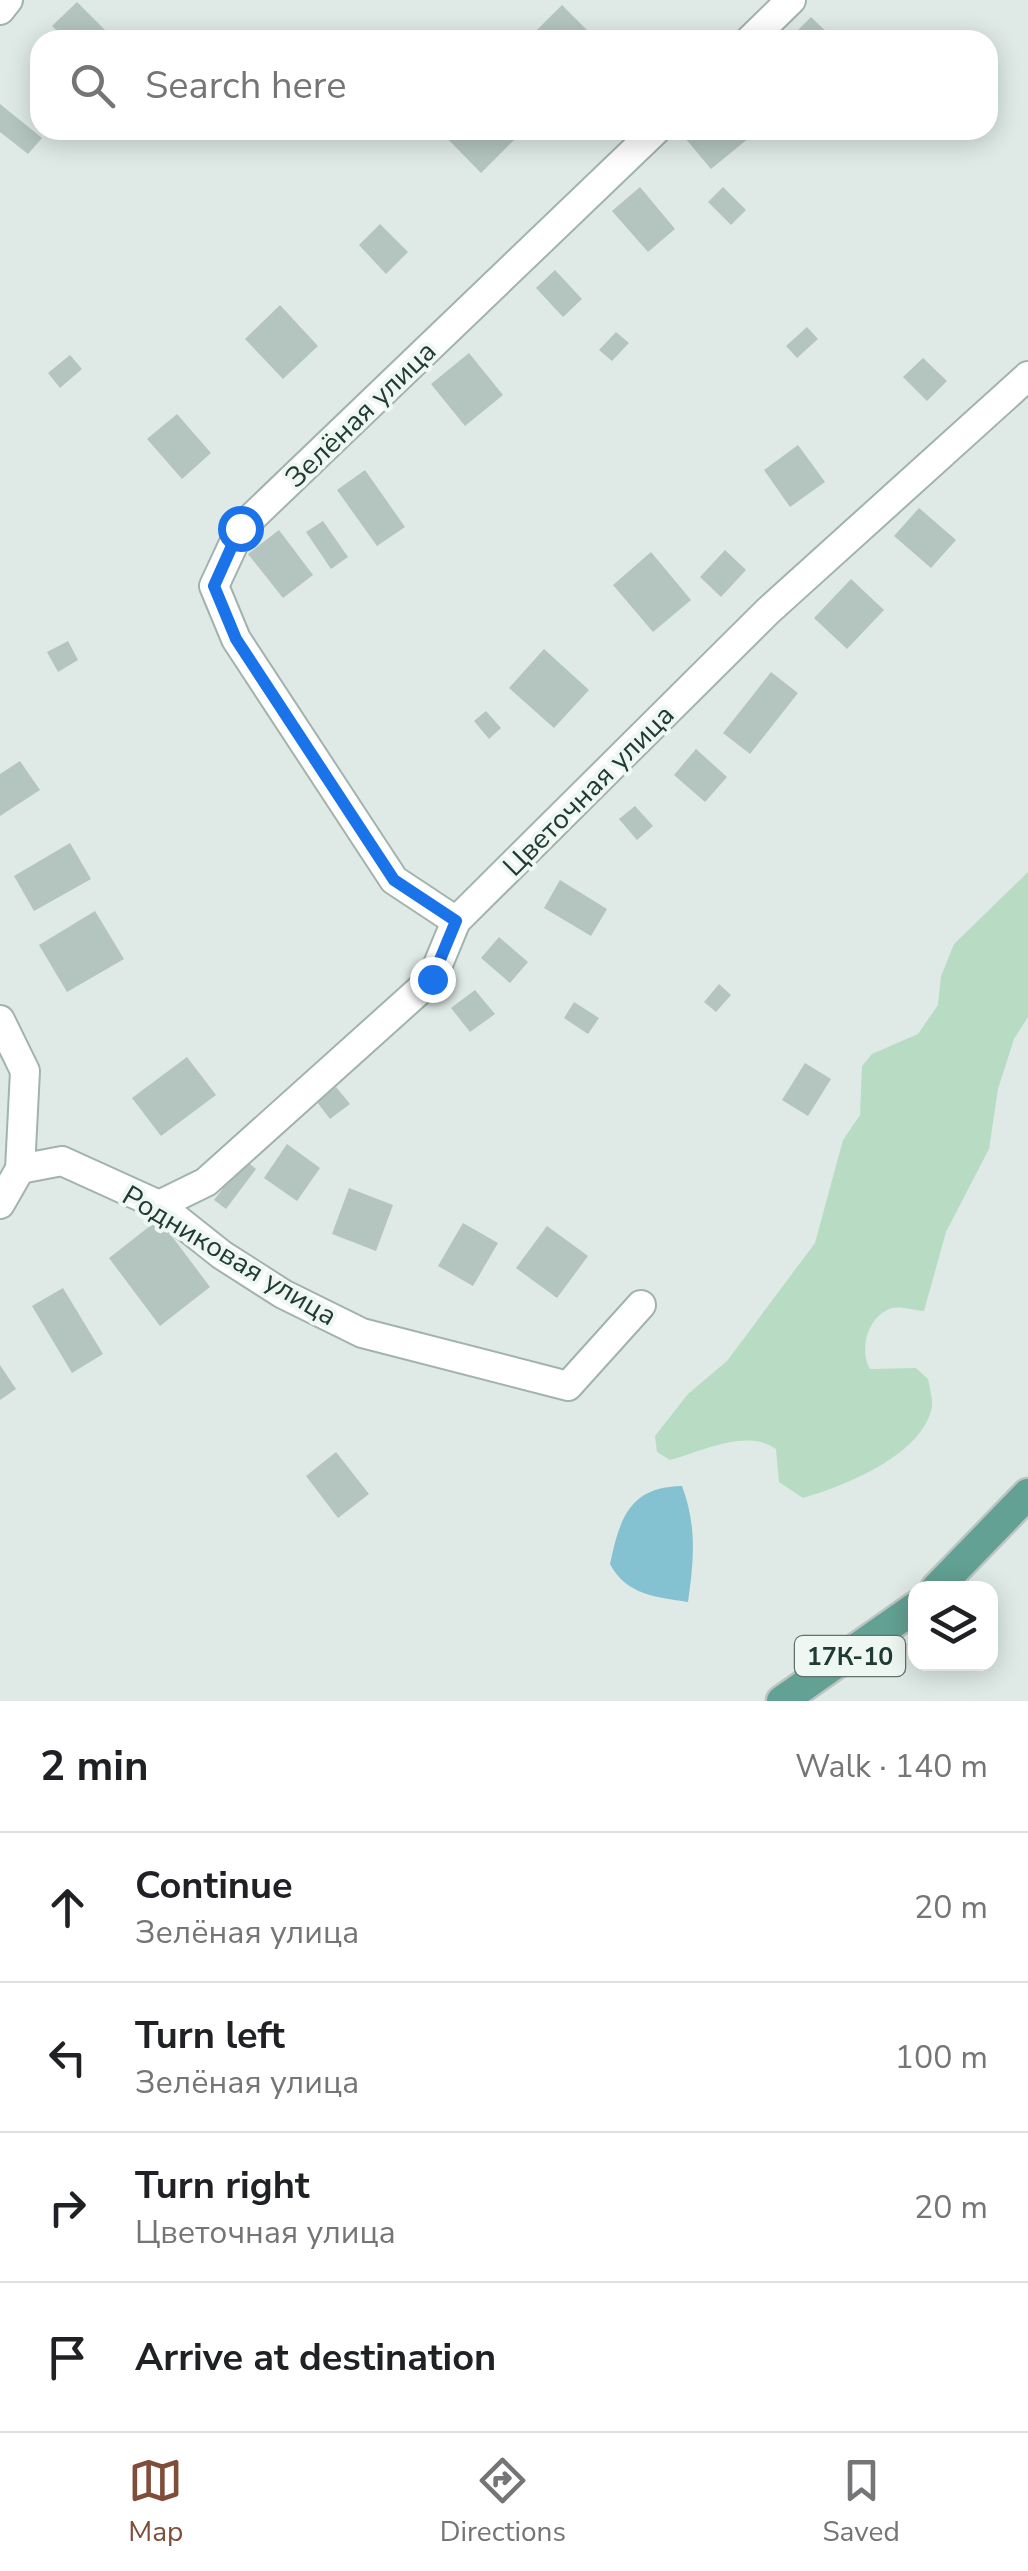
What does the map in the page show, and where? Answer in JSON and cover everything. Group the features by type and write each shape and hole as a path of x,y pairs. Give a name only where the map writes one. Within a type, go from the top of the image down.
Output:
{"main road":[{"path":"943,1581 1028,1494"},
{"name":"17К-10","path":"782,1701 908,1613"}],"street":[{"path":"0,10 8,0"},
{"path":"760,30 791,0"},
{"name":"Зелёная улица","path":"456,921 394,880 236,639 214,586 240,528 646,140"},
{"name":"Цветочная улица","path":"159,1206 206,1182 432,979 456,921 768,611 1028,376"},
{"path":"0,1020 25,1071 20,1169 0,1204"},
{"name":"Родниковая улица","path":"20,1169 62,1161 159,1206 222,1255 282,1294 362,1333 568,1386 641,1305"}],"green space":[{"path":"1028,872 1028,1017 1014,1039 998,1089 989,1149 946,1232 924,1311 895,1308 883,1312 871,1326 866,1343 870,1369 916,1368 928,1379 932,1407 923,1427 896,1456 878,1467 803,1498 779,1482 776,1449 764,1443 738,1441 670,1460 657,1452 655,1436 688,1394 727,1361 815,1243 843,1140 860,1115 862,1066 872,1054 918,1034 938,1005 941,976 954,944"}],"water":[{"path":"682,1486 693,1543 688,1602 633,1588 610,1564 618,1532 630,1508 650,1492"}],"building":[{"path":"77,2 105,30 56,30 52,26"},
{"path":"562,5 587,30 537,30"},
{"path":"811,17 825,30 798,30"},
{"path":"0,104 30,128 30,140 40,140 28,154 0,132"},
{"path":"449,140 514,140 481,173"},
{"path":"687,140 746,140 711,169"},
{"path":"640,187 675,229 648,252 612,211"},
{"path":"723,187 746,210 731,225 708,202"},
{"path":"380,224 408,252 386,274 359,245"},
{"path":"555,270 582,299 563,317 536,288"},
{"path":"280,305 318,346 283,379 245,339"},
{"path":"807,327 818,339 797,358 786,346"},
{"path":"616,332 629,343 612,361 599,350"},
{"path":"469,353 503,395 465,426 431,384"},
{"path":"70,355 82,369 60,388 48,373"},
{"path":"923,358 947,381 927,401 903,377"},
{"path":"177,414 211,453 182,479 147,439"},
{"path":"798,445 825,482 790,507 764,470"},
{"path":"365,470 405,527 377,546 337,490"},
{"path":"919,508 956,540 931,568 894,536"},
{"path":"323,521 348,557 331,569 306,532"},
{"path":"279,530 313,575 283,598 248,554"},
{"path":"725,550 746,570 721,597 700,577"},
{"path":"651,552 691,600 653,632 613,585"},
{"path":"851,579 884,610 847,649 814,618"},
{"path":"68,641 78,660 58,672 47,652"},
{"path":"544,649 589,690 554,728 509,688"},
{"path":"771,672 798,693 750,754 723,733"},
{"path":"486,711 501,728 489,739 474,721"},
{"path":"696,749 727,777 705,802 674,775"},
{"path":"20,761 40,790 0,816 0,774"},
{"path":"635,806 653,826 637,840 619,819"},
{"path":"70,843 91,879 34,911 14,876"},
{"path":"560,880 607,909 591,936 544,908"},
{"path":"95,911 124,959 67,992 39,945"},
{"path":"499,937 528,962 510,983 481,958"},
{"path":"719,984 731,995 716,1012 704,1002"},
{"path":"475,990 495,1014 470,1032 451,1008"},
{"path":"574,1002 599,1018 588,1034 564,1018"},
{"path":"187,1057 216,1095 161,1136 132,1098"},
{"path":"805,1063 831,1079 808,1116 782,1100"},
{"path":"336,1087 350,1104 330,1119 317,1102"},
{"path":"287,1144 320,1168 297,1201 264,1178"},
{"path":"245,1160 256,1169 226,1209 214,1200"},
{"path":"349,1188 393,1205 376,1251 332,1234"},
{"path":"159,1219 210,1287 160,1326 109,1258"},
{"path":"463,1223 498,1243 473,1286 438,1266"},
{"path":"547,1226 588,1256 557,1298 516,1268"},
{"path":"63,1288 103,1354 72,1373 32,1306"},
{"path":"0,1365 16,1389 0,1400"},
{"path":"336,1452 369,1494 338,1518 306,1476"}],"route":[{"path":"240,528 214,586 236,639 394,880 456,921 432,979"}]}
